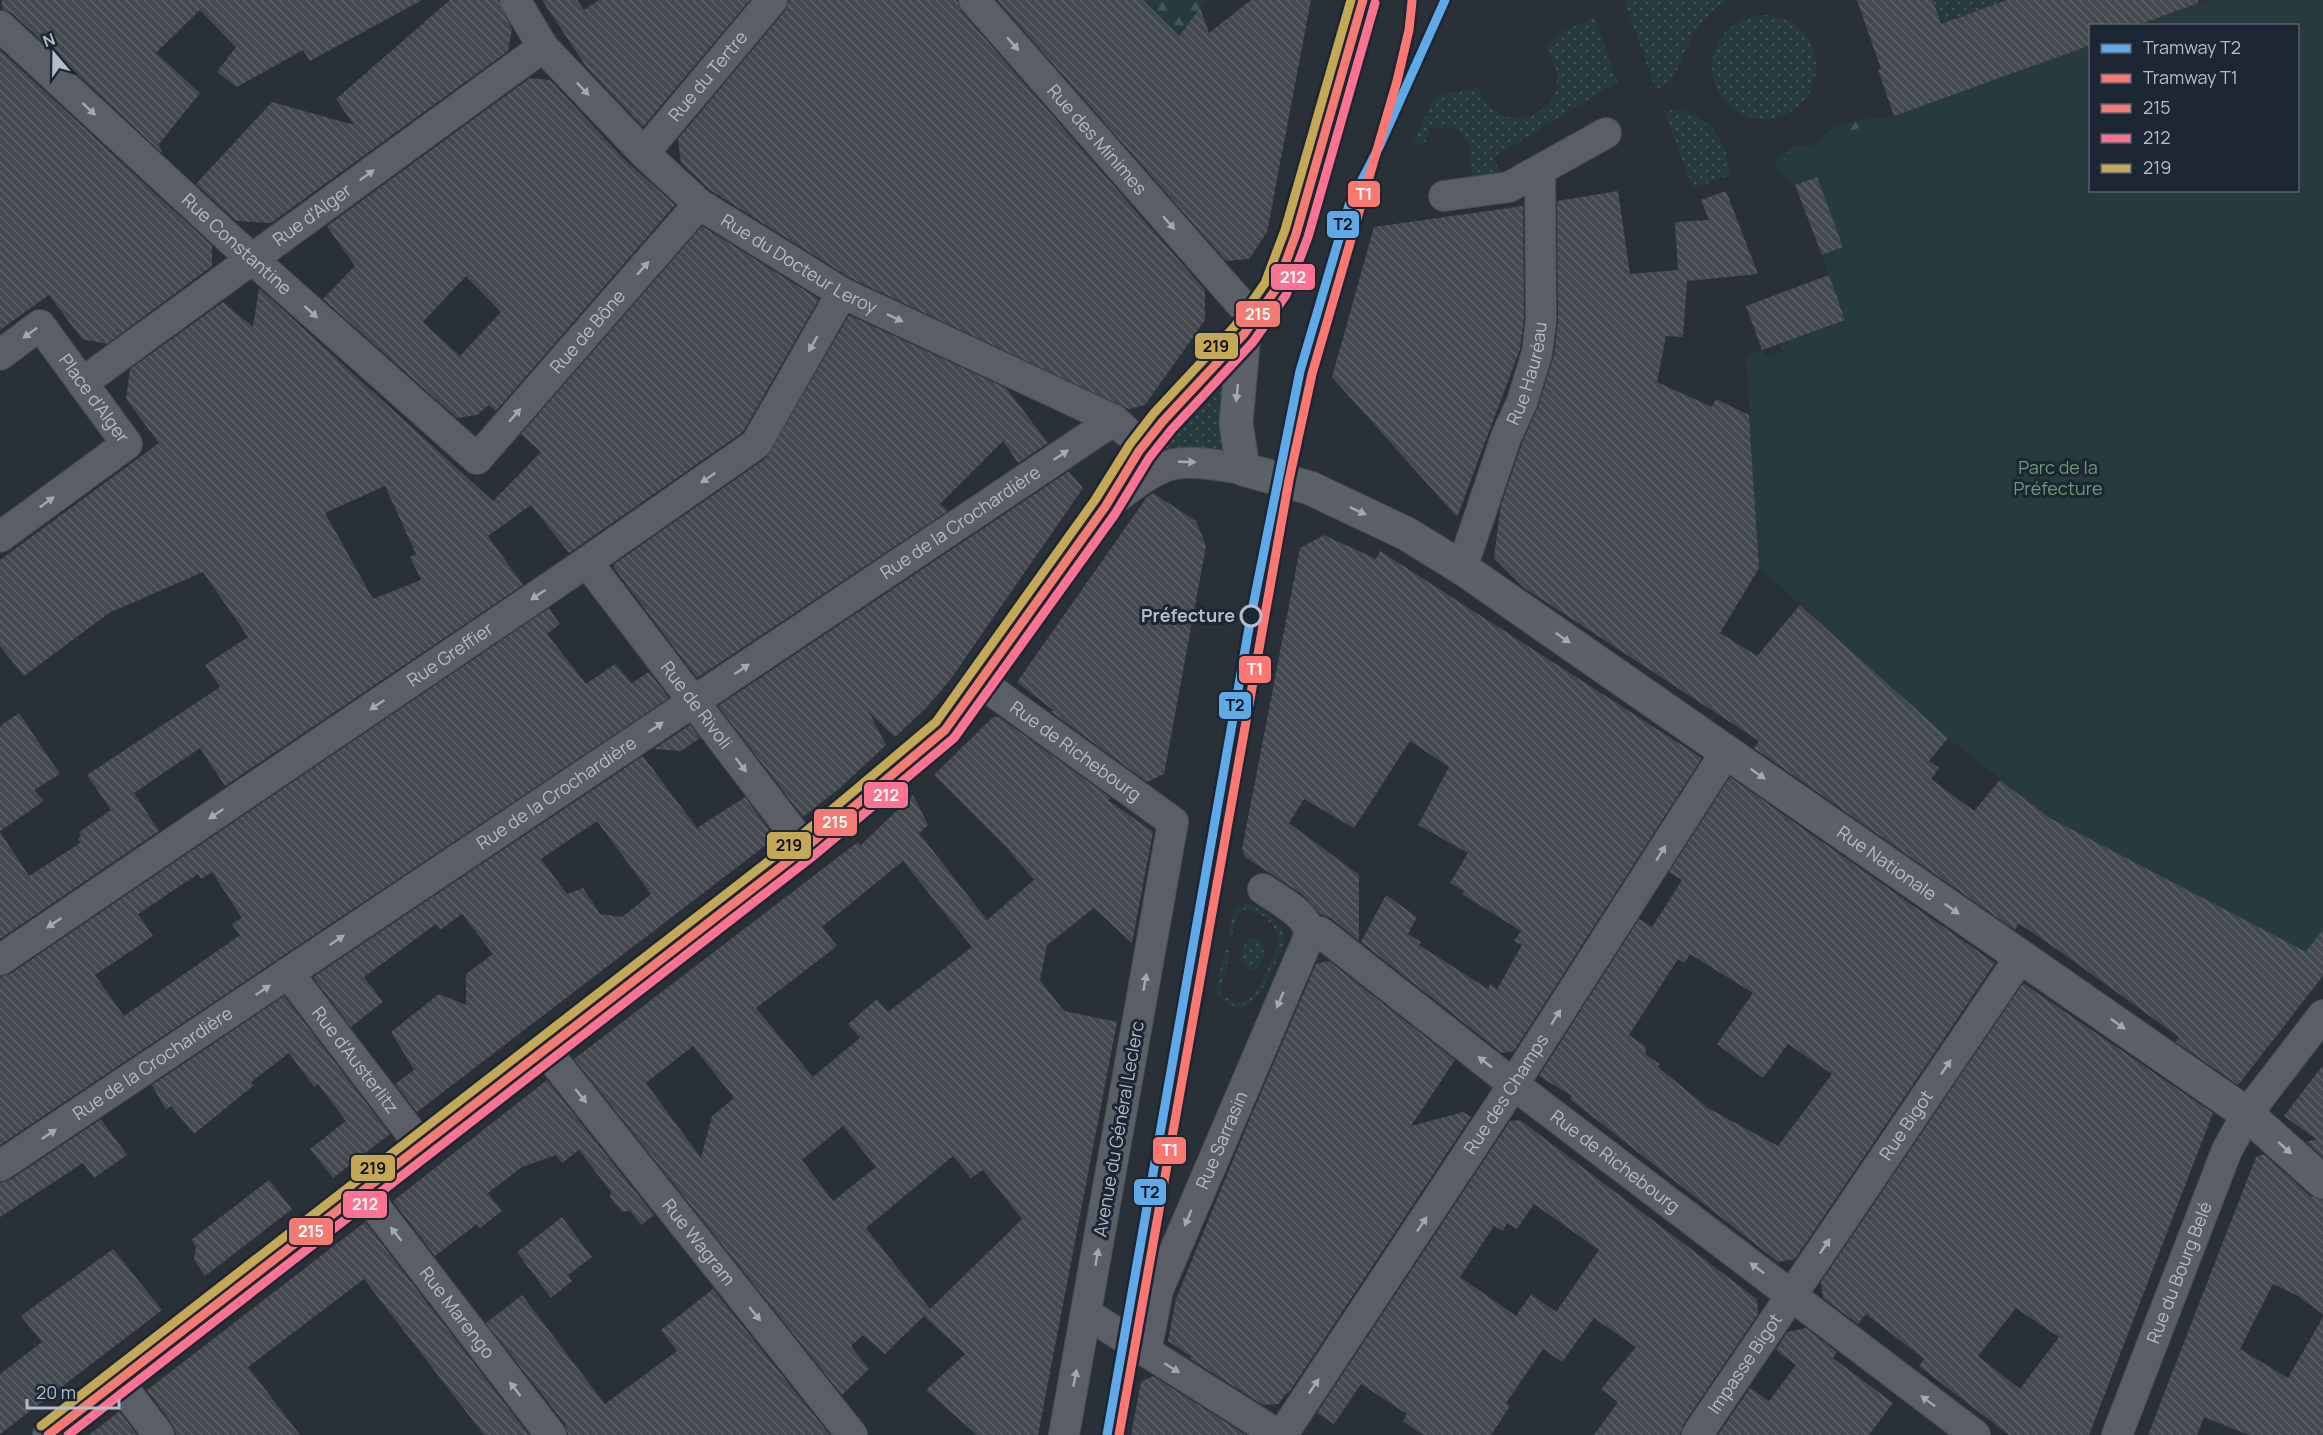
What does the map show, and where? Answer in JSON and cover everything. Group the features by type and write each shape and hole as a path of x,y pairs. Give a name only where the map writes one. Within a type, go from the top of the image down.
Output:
{"main road":[{"path":"1243,469 1236,423 1250,327 1276,289 1319,159 1363,0"},
{"name":"Rue Nationale","path":"1243,469 1310,488 1407,534 1452,562 2247,1114 2323,1182"}],"street":[{"name":"Rue du Docteur Leroy","path":"515,0 543,47 644,153 699,204 842,293 1114,420 1122,426 1133,469"},
{"name":"Rue du Tertre","path":"644,153 772,0"},
{"name":"Rue des Minimes","path":"974,0 1219,279 1250,327"},
{"name":"Rue Constantine","path":"0,26 252,259 477,459"},
{"name":"Rue d'Alger","path":"82,383 543,47"},
{"path":"1444,196 1509,187 1606,133"},
{"name":"Rue Hauréau","path":"1452,562 1522,402 1537,353 1541,321 1540,170"},
{"name":"Rue de Bône","path":"477,459 699,204"},
{"name":"Rue Greffier","path":"0,960 587,562 756,444 842,293"},
{"name":"Place d'Alger","path":"0,355 40,325 127,444 0,537"},
{"path":"48,1435 805,849 945,730 1133,469 1163,421 1250,327"},
{"name":"Rue de la Crochardière","path":"0,1166 1114,420"},
{"path":"1133,469 1177,462 1243,469"},
{"name":"Rue de Rivoli","path":"587,562 805,849"},
{"name":"Rue de Richebourg","path":"980,682 1173,822"},
{"name":"Rue des Champs","path":"1280,1435 1513,1084 1726,752"},
{"name":"Avenue du Général Leclerc","path":"1064,1435 1173,822"},
{"path":"1263,889 1299,915 1308,926 1310,934"},
{"name":"Rue de Richebourg","path":"1310,934 1320,932 1513,1084 1975,1435"},
{"name":"Rue Sarrasin","path":"1146,1351 1158,1290 1310,934"},
{"name":"Rue Bigot","path":"1792,1295 2021,956"},
{"name":"Rue d'Austerlitz","path":"288,973 421,1146"},
{"name":"Rue du Bourg Belé","path":"2117,1435 2227,1150 2247,1114 2323,1015"},
{"name":"Rue Wagram","path":"545,1050 852,1435"},
{"name":"Rue Marengo","path":"363,1191 551,1435"},
{"name":"Impasse Bigot","path":"1697,1435 1792,1295"},
{"path":"1087,1314 1280,1435"},
{"path":"117,1380 159,1435"}],"green space":[{"path":"1143,0 1206,0 1178,36"},
{"path":"1624,0 1728,0 1715,9 1700,25 1673,77 1663,87 1656,90"},
{"path":"1933,0 2007,0 1945,22 1939,19"},
{"name":"Parc de la Préfecture","path":"2207,0 2323,0 2323,967 2258,927 2050,818 1948,738 1759,567 1746,356 1763,349 1767,357 1783,351 1780,343 1845,319 1822,255 1843,246 1817,177 1795,185 1784,155 2089,45 2089,192 2299,192 2299,24 2143,23"},
{"path":"1764,15 1784,19 1801,30 1812,47 1816,67 1812,87 1801,104 1784,115 1764,119 1744,115 1727,104 1716,87 1712,67 1716,47 1727,30 1744,19"},
{"path":"1595,17 1617,82 1493,158 1502,174 1474,181 1471,173 1470,146 1467,140 1452,127 1431,128 1425,142 1413,145 1434,97 1478,87 1489,106 1504,116 1521,118 1537,113 1549,102 1556,87 1556,69 1545,48 1562,31"},
{"path":"1664,110 1691,114 1702,119 1711,127 1724,148 1730,175 1693,188"},
{"path":"1878,118 1885,119 1817,177 1795,185 1786,180 1775,166 1776,158 1797,145 1808,147 1819,143 1823,136 1836,127"},
{"path":"1227,369 1227,454 1146,458"},
{"path":"1246,903 1273,918 1284,937 1280,954 1262,989 1250,1003 1234,1006 1215,993 1225,950 1230,950 1220,993 1230,1000 1245,1001 1251,997 1261,983 1279,940 1278,934 1268,920 1247,909 1238,913 1232,936 1228,935 1234,910"},
{"path":"1257,938 1263,948 1262,960 1258,968 1249,970 1243,961 1242,951 1247,942"}],"building":[{"path":"2,0 422,0 310,61 303,50 237,87 217,72 236,47 200,10 156,53 200,93 159,144 162,153 12,13 2,9"},
{"path":"450,0 498,0 512,29 508,51 271,223 236,221 196,184 272,102 354,125 336,99"},
{"path":"542,0 577,0 584,10 599,0 750,0 643,127 587,68"},
{"path":"789,0 957,0 961,11 1205,290 1205,320 1145,405 1129,409 850,278 710,190 681,163 678,139 785,11"},
{"path":"997,0 1143,0 1179,36 1200,8 1209,33 1251,0 1311,0 1267,232 1249,259 1226,261"},
{"path":"1857,0 1933,0 1941,24 2007,0 2198,0 2198,3 2141,24 2089,24 2089,46 1894,116 1878,70 1881,69"},
{"path":"0,50 212,246 212,266 107,344 82,339 49,295 0,330"},
{"path":"530,78 550,80 623,158 675,205 496,411 489,405 477,415 457,418 323,299 355,266 327,226","holes":["466,276 501,312 460,356 423,322"]},
{"path":"1817,177 1843,247 1822,255 1795,185"},
{"path":"1618,191 1630,274 1678,270 1675,222 1709,220 1701,200 1726,191 1758,274 1687,281 1683,337 1666,336 1657,382 1712,407 1716,399 1749,415 1759,568 1720,633 1757,656 1800,605 1948,738 1929,761 1939,768 1931,779 1974,811 2000,780 2050,818 2306,952 2323,929 2323,976 2238,1085 2176,1042 2179,1037 2058,950 2023,926 2018,924 2015,930 1754,748 1759,741 1523,587 1494,558 1501,505 1522,443 1538,407 1554,355 1558,321 1557,201"},
{"path":"1523,206 1524,320 1520,349 1457,517 1332,377 1374,227"},
{"path":"702,226 819,299 743,432 569,553 531,505 488,536 523,585 225,786 200,748 134,793 159,831 0,939 0,832 29,876 80,843 79,832 111,810 87,775 220,687 205,665 248,637 203,572 109,613 24,676 0,646 0,560 159,443 126,399 130,369 223,302 253,327 259,288 493,501 541,452 521,434","holes":["385,486 416,554 410,557 421,580 373,599 325,513"]},
{"path":"1829,275 1845,320 1762,350 1746,306"},
{"path":"849,315 1006,388 1048,443 1018,463 1003,441 940,504 948,511 697,678 614,568 614,564 766,458"},
{"path":"1069,471 1083,488 950,680 925,709 895,737 869,712 886,745 841,787 803,817 718,706"},
{"path":"1153,493 1196,521 1206,546 1164,774 1147,782 1050,711 1054,711 1017,682 1147,497"},
{"path":"1324,535 1376,559 1380,551 1702,758 1514,1051 1502,1053 1361,942 1386,895 1417,917 1408,934 1421,942 1419,945 1488,989 1490,984 1497,989 1522,945 1514,941 1521,931 1462,894 1464,891 1450,883 1468,853 1418,825 1449,767 1410,741 1354,828 1304,799 1289,823 1359,875 1359,941 1331,918 1320,914 1302,894 1245,857 1242,849 1300,548"},
{"path":"549,608 560,624 547,634 586,684 615,664 632,683 649,672 669,698 0,1145 0,977 10,974","holes":["212,872 242,918 232,924 240,935 124,1016 95,975 153,936 138,914 198,874 201,879"]},
{"path":"19,713 60,774 34,790 44,801 0,831 0,726"},
{"path":"993,717 999,717 1111,798 1108,800 1153,832 1132,943 1094,908 1047,945 1040,980 1064,1011 1117,1022 1038,1435 977,1435 926,1390 965,1354 924,1316 885,1354 863,1335 851,1346 869,1369 842,1395 574,1059 858,842 860,846 913,795 928,825 919,833 987,920 1034,880 1006,847 934,775","holes":["903,861 972,947 888,1012 877,999 848,1024 860,1038 813,1077 756,1008 837,946 822,927","693,1046 734,1098 712,1116 701,1158 646,1083","843,1126 876,1167 833,1201 802,1160","953,1156 971,1178 983,1170 1022,1219 930,1309 866,1228"]},
{"path":"690,725 700,738 681,751 654,749"},
{"path":"643,756 697,828 745,797 775,838 417,1112 395,1084 414,1070 391,1032 439,994 466,1005 466,974 493,954 462,914 440,930 436,924 364,977 383,1002 351,1027 313,977","holes":["597,821 651,894 622,917 600,914 583,888 567,894 541,859"]},
{"path":"1730,777 1995,963 1795,1259 1778,1262 1570,1099 1572,1096 1539,1076 1639,919 1652,927 1667,904 1682,880 1669,872","holes":["1690,954 1753,993 1717,1044 1763,1078 1788,1044 1832,1074 1778,1146 1708,1108 1658,1067 1660,1064 1646,1055 1645,1046 1629,1035 1678,959 1685,963"]},
{"path":"1329,961 1455,1060 1411,1126 1463,1112 1471,1117 1288,1394 1286,1393 1279,1404 1263,1405 1189,1358 1192,1357 1168,1341 1176,1299 1249,1121 1316,964"},
{"path":"2023,983 2213,1113 2089,1435 2009,1435 1919,1366 1924,1359 1866,1314 1858,1324 1823,1298 1821,1282","holes":["2016,1308 2059,1337 2020,1389 1978,1356"]},
{"path":"284,996 390,1134 333,1178 310,1149 346,1121 318,1084 314,1087 289,1053 251,1082 254,1085 194,1134 171,1106 166,1110 152,1085"},
{"path":"2323,1065 2323,1157 2306,1142 2316,1139 2284,1116"},
{"path":"547,1080 654,1215 641,1225 630,1211 622,1212 610,1197 611,1192 579,1150 562,1163 556,1155 522,1167 488,1193 502,1211 480,1228 477,1224 435,1256 393,1201"},
{"path":"101,1119 127,1155 94,1178 83,1163 0,1217 0,1183 10,1180"},
{"path":"1520,1120 1757,1299 1758,1314 1683,1425 1680,1435 1594,1435 1618,1402 1601,1389 1636,1347 1594,1318 1562,1362 1543,1349 1506,1403 1510,1406 1491,1435 1423,1435 1403,1421 1407,1414 1361,1384 1334,1424 1317,1413 1510,1121","holes":["1534,1204 1599,1250 1556,1312 1531,1294 1516,1316 1460,1277 1494,1226 1503,1231 1507,1223 1517,1229"]},
{"path":"2264,1154 2310,1196 2323,1200 2323,1314 2298,1296 2273,1284 2240,1349 2288,1378 2323,1317 2323,1435 2249,1435 2204,1417 2197,1435 2148,1435 2256,1157"},
{"path":"269,1180 292,1209 205,1276 194,1260 196,1246 191,1240"},
{"path":"562,1217 592,1257 568,1275 572,1281 551,1298 517,1252"},
{"path":"365,1222 529,1435 484,1435 364,1279 248,1367 300,1435 176,1435 173,1425 147,1390"},
{"path":"113,1249 162,1310 0,1434 0,1374 42,1342 21,1316"},
{"path":"713,1289 830,1435 568,1435 565,1424 486,1323 522,1295 605,1404 677,1351 661,1330"},
{"path":"1806,1328 1837,1352 1833,1358 1893,1403 1869,1435 1718,1435 1750,1388 1769,1401 1796,1365 1776,1350 1787,1332"},
{"path":"1153,1376 1246,1435 1131,1435 1141,1382"},
{"path":"119,1411 137,1435 89,1435 116,1414"}],"tram line":[{"name":"T2","path":"1107,1435 1251,616 1300,371 1349,205 1380,145 1445,0"},
{"name":"T1","path":"1119,1435 1289,480 1312,374 1397,81 1409,30 1412,1"}],"transit line":[{"name":"219","path":"41,1426 797,839 936,722 1095,500 1130,444 1154,413 1235,326 1265,283 1285,230 1351,0"},
{"name":"215","path":"48,1435 805,848 945,730 1105,507 1139,451 1163,421 1244,334 1276,289 1296,234 1363,0"},
{"name":"212","path":"68,1435 812,857 954,738 1115,514 1149,458 1172,429 1253,342 1286,295 1308,237 1375,3"}],"place":[{"name":"Préfecture","path":"1251,616"}]}
